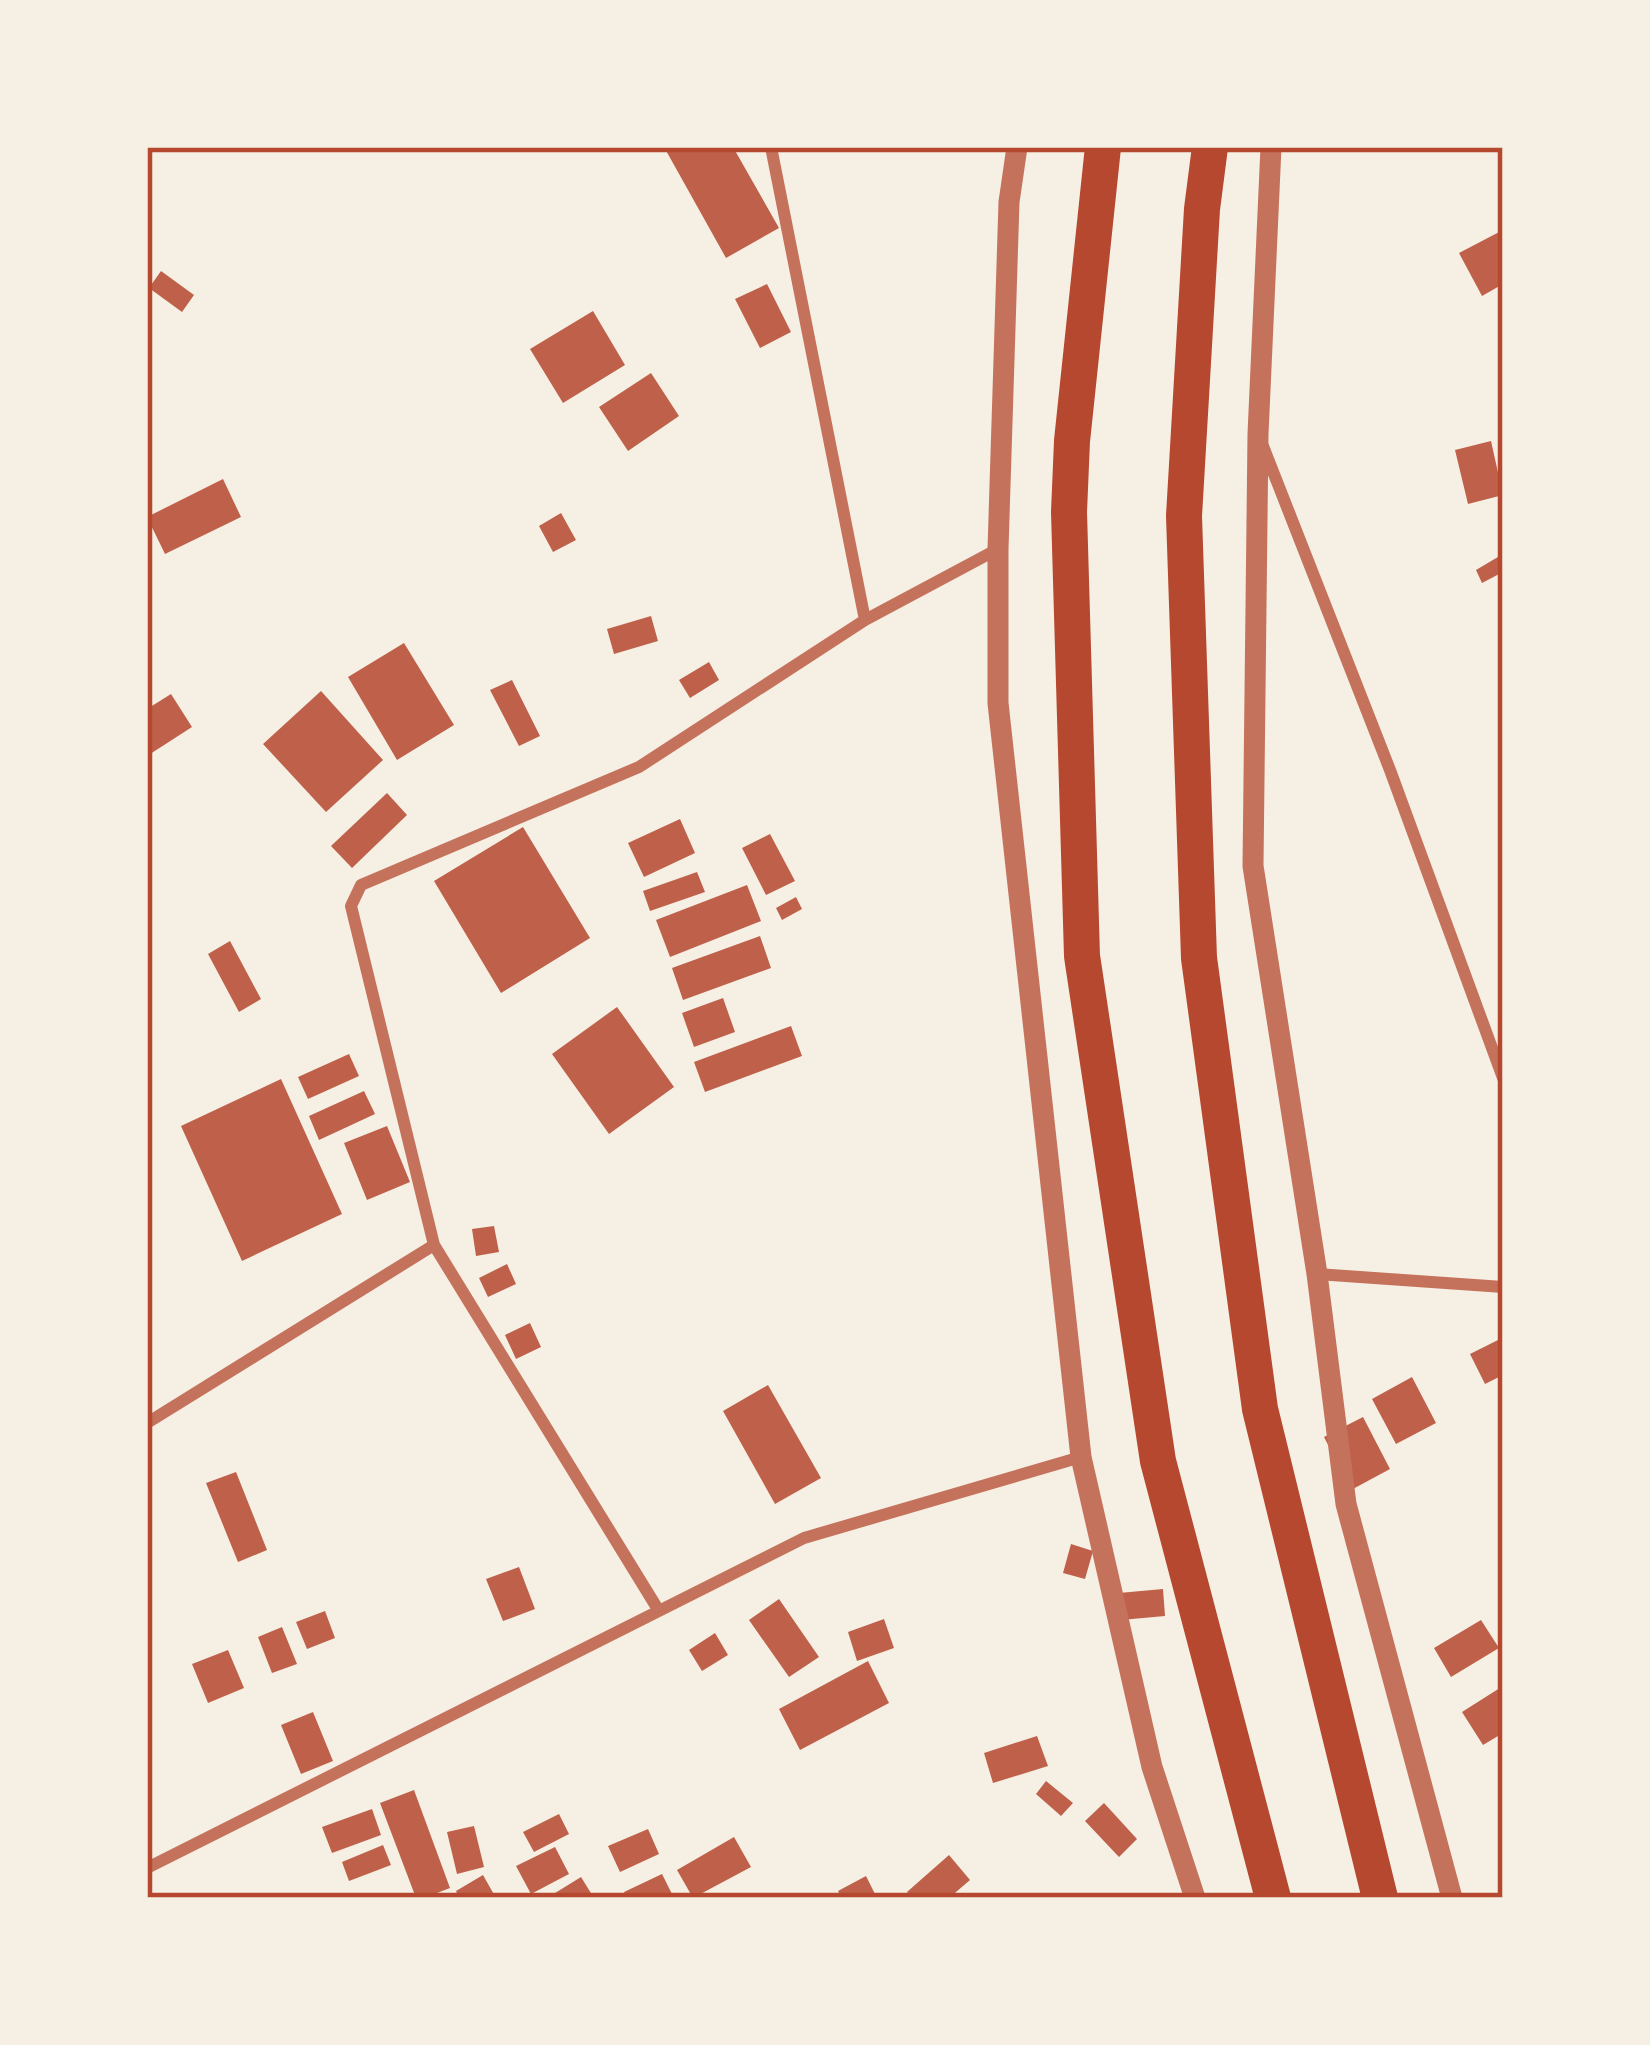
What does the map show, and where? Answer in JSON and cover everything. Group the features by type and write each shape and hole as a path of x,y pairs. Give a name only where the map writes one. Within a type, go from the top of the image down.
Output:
{"highway":[{"path":"1102,147 1069,512 1082,956 1158,1461 1273,1898"},
{"path":"1210,147 1202,209 1184,516 1198,958 1260,1409 1380,1898"}],"street":[{"path":"771,147 865,620"},
{"path":"1017,147 1010,202 998,549 998,703 1081,1457 1152,1767 1195,1898"},
{"path":"1271,147 1258,434 1253,866 1317,1274 1346,1504 1453,1898"},
{"path":"1258,434 1390,770 1503,1078"},
{"path":"658,1611 434,1245 351,905 354,895 362,885 639,767 865,620 998,549"},
{"path":"147,1423 434,1245"},
{"path":"1317,1274 1503,1287"},
{"path":"147,1868 804,1538 1081,1457"}],"building":[{"path":"664,147 733,147 779,228 726,258"},
{"path":"1503,230 1503,284 1482,296 1459,253"},
{"path":"161,271 194,295 182,312 149,288"},
{"path":"767,284 791,332 760,348 735,299"},
{"path":"593,311 625,365 563,403 530,349"},
{"path":"651,373 679,416 628,451 599,407"},
{"path":"1491,441 1503,495 1468,504 1455,450"},
{"path":"223,479 241,517 165,554 147,517"},
{"path":"561,513 576,540 553,552 539,526"},
{"path":"1503,554 1503,572 1482,583 1476,570"},
{"path":"651,616 658,641 614,654 607,629"},
{"path":"404,643 454,725 397,760 348,677"},
{"path":"709,662 719,680 690,698 679,680"},
{"path":"512,680 540,736 519,746 490,690"},
{"path":"321,691 383,760 326,812 263,744"},
{"path":"171,694 192,727 147,756 147,709"},
{"path":"387,793 407,815 352,868 331,846"},
{"path":"680,819 695,853 644,877 628,843"},
{"path":"523,827 590,938 501,993 434,881"},
{"path":"770,834 795,881 766,895 742,848"},
{"path":"697,872 705,892 650,911 643,891"},
{"path":"747,885 761,921 670,957 656,920"},
{"path":"796,897 802,909 782,920 776,908"},
{"path":"760,936 771,968 683,1000 672,968"},
{"path":"230,941 261,999 239,1012 208,954"},
{"path":"723,998 735,1032 694,1047 682,1013"},
{"path":"617,1007 674,1087 609,1134 552,1054"},
{"path":"791,1026 802,1056 705,1092 694,1062"},
{"path":"349,1054 359,1076 308,1099 298,1077"},
{"path":"281,1079 342,1214 242,1261 181,1126"},
{"path":"364,1091 375,1114 319,1140 309,1116"},
{"path":"387,1126 410,1182 367,1200 344,1143"},
{"path":"494,1226 499,1252 476,1256 472,1229"},
{"path":"507,1264 516,1284 488,1297 479,1278"},
{"path":"530,1323 541,1347 516,1359 505,1335"},
{"path":"1498,1340 1503,1375 1485,1384 1470,1354"},
{"path":"1412,1377 1436,1423 1396,1444 1372,1399"},
{"path":"768,1385 821,1478 775,1504 723,1411"},
{"path":"1363,1417 1390,1469 1351,1490 1324,1437"},
{"path":"236,1472 267,1550 238,1562 206,1483"},
{"path":"1071,1544 1093,1551 1085,1579 1063,1573"},
{"path":"519,1567 535,1609 503,1621 486,1579"},
{"path":"1163,1589 1165,1616 1121,1620 1119,1593"},
{"path":"779,1599 819,1657 789,1677 749,1620"},
{"path":"325,1611 335,1638 307,1649 296,1622"},
{"path":"884,1619 894,1648 857,1661 848,1632"},
{"path":"1481,1620 1499,1648 1451,1677 1434,1648"},
{"path":"282,1627 297,1664 272,1673 258,1637"},
{"path":"715,1633 728,1655 702,1671 689,1650"},
{"path":"228,1650 244,1688 208,1703 192,1664"},
{"path":"868,1661 889,1703 800,1750 779,1709"},
{"path":"1503,1686 1503,1733 1483,1745 1462,1712"},
{"path":"313,1712 333,1761 301,1774 281,1725"},
{"path":"1037,1736 1048,1766 993,1783 984,1753"},
{"path":"1046,1781 1073,1803 1061,1816 1036,1794"},
{"path":"414,1790 450,1888 424,1898 416,1898 380,1803"},
{"path":"1104,1803 1137,1839 1119,1857 1085,1821"},
{"path":"372,1809 381,1835 332,1853 322,1827"},
{"path":"559,1814 569,1834 534,1852 523,1832"},
{"path":"474,1826 484,1867 457,1874 447,1832"},
{"path":"648,1829 659,1854 620,1872 608,1846"},
{"path":"734,1837 751,1867 693,1898 677,1870"},
{"path":"383,1845 391,1865 349,1881 342,1862"},
{"path":"555,1847 569,1874 531,1894 516,1866"},
{"path":"949,1855 970,1880 949,1898 912,1898 907,1892"},
{"path":"662,1874 674,1898 627,1898 624,1892"},
{"path":"483,1875 496,1898 459,1898 456,1891"},
{"path":"866,1876 877,1898 842,1898 838,1891"},
{"path":"581,1877 594,1898 547,1898"}]}
